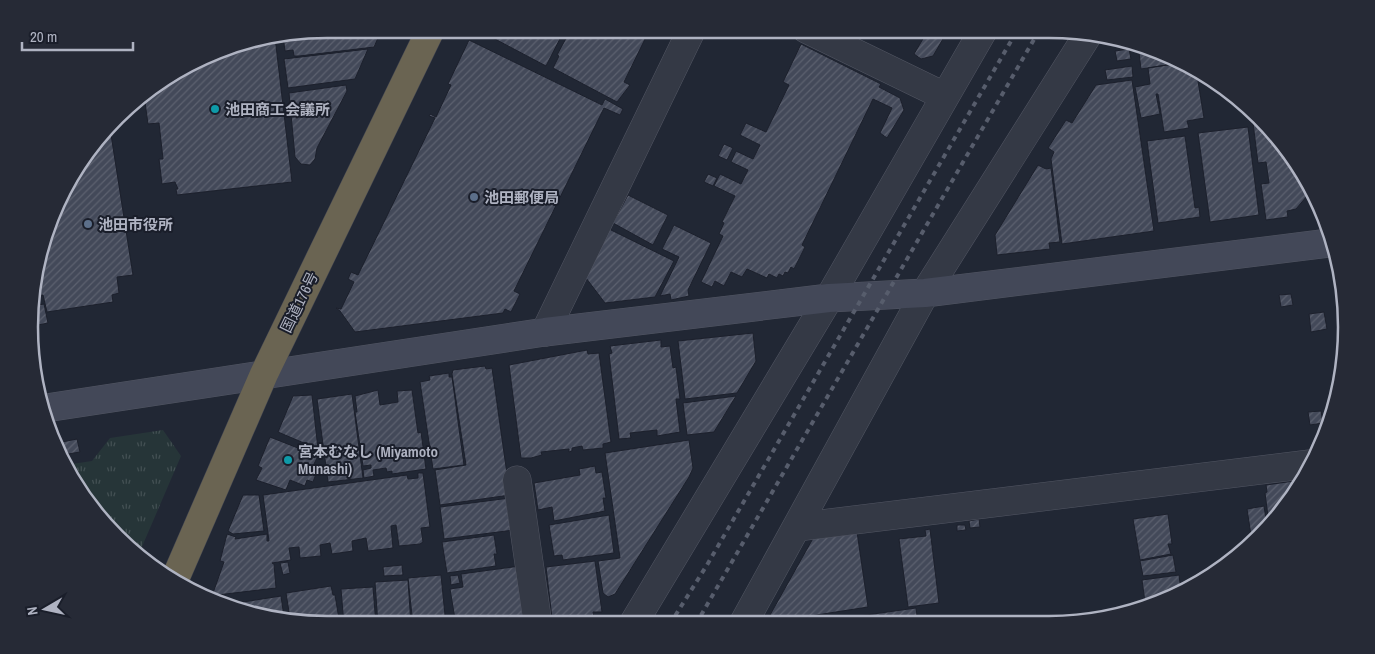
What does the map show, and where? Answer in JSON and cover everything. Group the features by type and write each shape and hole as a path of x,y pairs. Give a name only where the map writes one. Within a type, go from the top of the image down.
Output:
{"highway":[{"name":"国道176号","path":"176,574 264,374 427,38"}],"street":[{"path":"545,332 688,38"},
{"path":"825,38 944,96"},
{"path":"638,616 829,298 979,38"},
{"path":"747,616 924,293 1085,40"},
{"path":"49,408 545,332 829,298 924,293 1325,244"},
{"path":"797,527 1303,465"},
{"path":"517,480 537,616"}],"green space":[{"path":"163,430 181,456 141,549 109,518 86,488 72,464 92,461 110,438"}],"building":[{"path":"308,38 378,38 374,47 299,56 294,56 293,50 285,51 284,41 289,40"},
{"path":"493,38 560,38 546,66"},
{"path":"566,38 646,38 624,82 630,85 617,102 553,68 559,56 557,55"},
{"path":"923,38 944,38 933,56 921,59 914,54"},
{"path":"469,40 602,105 605,99 623,109 620,115 604,108 514,291 520,294 511,312 505,309 503,313 355,332 336,308 341,309 354,282 348,279 351,272 358,275 435,118 429,116 430,114 436,117 451,85 448,84"},
{"name":"池田商工会議所","path":"276,42 292,182 177,195 176,189 178,189 175,182 162,184 159,159 163,159 159,123 148,124 145,102 166,86 199,67 216,60 252,47"},
{"path":"801,44 881,84 879,87 900,98 904,110 887,138 880,133 892,108 873,99 802,245 805,247 794,269 791,267 788,273 785,272 783,276 779,274 777,278 769,274 767,278 747,269 742,277 731,272 724,286 715,281 712,287 701,282 723,236 719,234 724,223 722,222 735,196 714,186 720,174 741,184 748,170 731,162 736,151 753,159 760,145 740,135 746,123 766,132 789,85 783,82"},
{"path":"368,49 355,79 288,88 284,59"},
{"path":"1129,49 1131,59 1117,61 1115,51"},
{"path":"1139,53 1141,53 1170,64 1141,69"},
{"path":"1170,65 1198,79 1204,118 1187,121 1189,128 1164,132 1158,94 1156,94 1160,114 1141,118 1135,87 1150,84 1148,68"},
{"path":"1132,66 1133,77 1107,80 1105,70"},
{"path":"1132,80 1154,231 1062,244 1051,159 1054,152 1048,148 1066,120 1072,123 1096,85"},
{"path":"346,85 347,91 317,148 315,159 310,165 301,164 295,157 289,93"},
{"path":"1253,123 1266,136 1289,166 1307,196 1296,209 1287,211 1288,217 1266,220 1261,184 1269,183 1266,162 1258,163"},
{"path":"1248,127 1259,215 1210,222 1198,133"},
{"name":"池田市役所","path":"111,134 133,275 117,277 119,293 112,295 113,302 47,312 43,295 39,295 47,252 67,199 86,166"},
{"path":"1185,136 1195,208 1199,207 1200,217 1158,223 1147,141"},
{"path":"724,144 733,148 727,160 718,156"},
{"path":"1038,165 1046,169 1051,168 1060,242 1049,243 1050,249 997,255 995,235"},
{"path":"708,174 717,178 713,186 704,182"},
{"path":"628,195 668,215 653,245 613,223"},
{"path":"674,225 711,243 688,290 689,296 671,300 670,294 660,296 679,257 662,249"},
{"path":"609,229 674,261 655,297 605,303 586,278"},
{"path":"1291,294 1293,305 1281,307 1279,295"},
{"path":"44,304 48,323 38,325 38,305"},
{"path":"1324,312 1327,329 1311,332 1309,314"},
{"path":"753,333 756,361 737,393 685,399 678,341"},
{"path":"661,340 661,347 670,346 673,368 676,367 680,399 676,399 680,432 657,436 657,430 630,433 631,438 619,439 609,354 612,353 610,346"},
{"path":"587,350 588,354 599,353 611,442 603,444 603,448 583,450 582,446 572,448 572,451 569,452 569,449 541,452 542,455 521,458 509,365"},
{"path":"485,366 486,369 492,368 510,495 440,505 435,470 466,465 452,374 453,370"},
{"path":"449,373 449,377 452,377 464,465 433,469 420,382 430,380 429,376"},
{"path":"378,390 380,405 398,402 397,391 412,390 418,433 421,432 426,469 392,474 392,471 387,472 386,468 373,470 374,476 364,478 363,470 371,468 371,465 363,466 355,412 357,412 355,396"},
{"path":"352,394 363,478 328,482 317,399"},
{"path":"312,395 318,449 278,432 293,396"},
{"path":"736,396 714,432 687,435 683,403"},
{"path":"1321,411 1322,419 1321,423 1310,425 1308,412"},
{"name":"宮本むなし (Miyamoto Munashi)","path":"270,437 318,456 314,464 319,466 313,482 307,480 305,486 290,480 286,490 256,480 262,468 258,466"},
{"path":"77,439 80,452 67,454 62,442"},
{"path":"689,440 693,468 689,477 615,594 608,597 603,593 598,561 620,558 605,453"},
{"path":"595,466 596,473 602,472 606,498 603,498 605,511 554,521 552,507 538,510 534,483 580,475 579,469"},
{"path":"418,473 423,473 430,527 421,528 423,542 420,544 399,546 396,525 391,526 393,548 368,551 366,538 352,541 353,551 332,554 330,543 320,545 321,556 300,558 299,547 289,548 291,560 272,563 274,564 276,588 218,595 213,593 224,562 220,561 227,534 236,537 235,539 267,534 267,541 269,541 263,495 407,475 408,479 418,478"},
{"path":"1293,481 1268,516 1265,493 1267,492 1266,485"},
{"path":"243,495 259,495 264,531 233,534 228,531"},
{"path":"510,498 514,530 444,539 440,507"},
{"path":"1264,506 1266,518 1251,534 1247,509"},
{"path":"1168,514 1172,544 1168,544 1171,554 1140,560 1133,519"},
{"path":"609,515 614,553 563,560 562,555 554,556 549,525"},
{"path":"979,519 980,527 970,528 969,521"},
{"path":"856,525 868,607 810,616 772,616 770,615 816,533"},
{"path":"957,525 965,525 966,530 957,531"},
{"path":"930,529 939,603 908,607 899,539 926,536 925,530"},
{"path":"494,535 497,554 494,554 496,566 447,573 442,542"},
{"path":"1173,555 1176,572 1143,576 1140,561"},
{"path":"595,561 602,612 593,612 594,616 552,616 546,567"},
{"path":"288,562 290,573 283,575 280,563"},
{"path":"402,565 403,575 384,576 383,567"},
{"path":"520,566 525,616 454,616 450,589 463,587 461,574"},
{"path":"441,575 445,616 412,616 408,578"},
{"path":"458,575 460,583 451,585 450,576"},
{"path":"1179,575 1180,585 1145,600 1142,580"},
{"path":"408,580 410,616 377,616 375,582"},
{"path":"331,586 333,595 335,595 338,616 289,614 286,593"},
{"path":"373,587 375,616 343,616 341,589"},
{"path":"281,596 283,613 252,607 243,604 243,602"},
{"path":"916,608 917,616 860,616"}],"railway":[{"path":"675,616 707,565 1013,38"},
{"path":"701,616 1035,38"}],"place":[{"name":"池田商工会議所","path":"215,109"},
{"name":"池田郵便局","path":"474,197"},
{"name":"池田市役所","path":"88,224"},
{"name":"宮本むなし (Miyamoto Munashi)","path":"288,460"}]}
